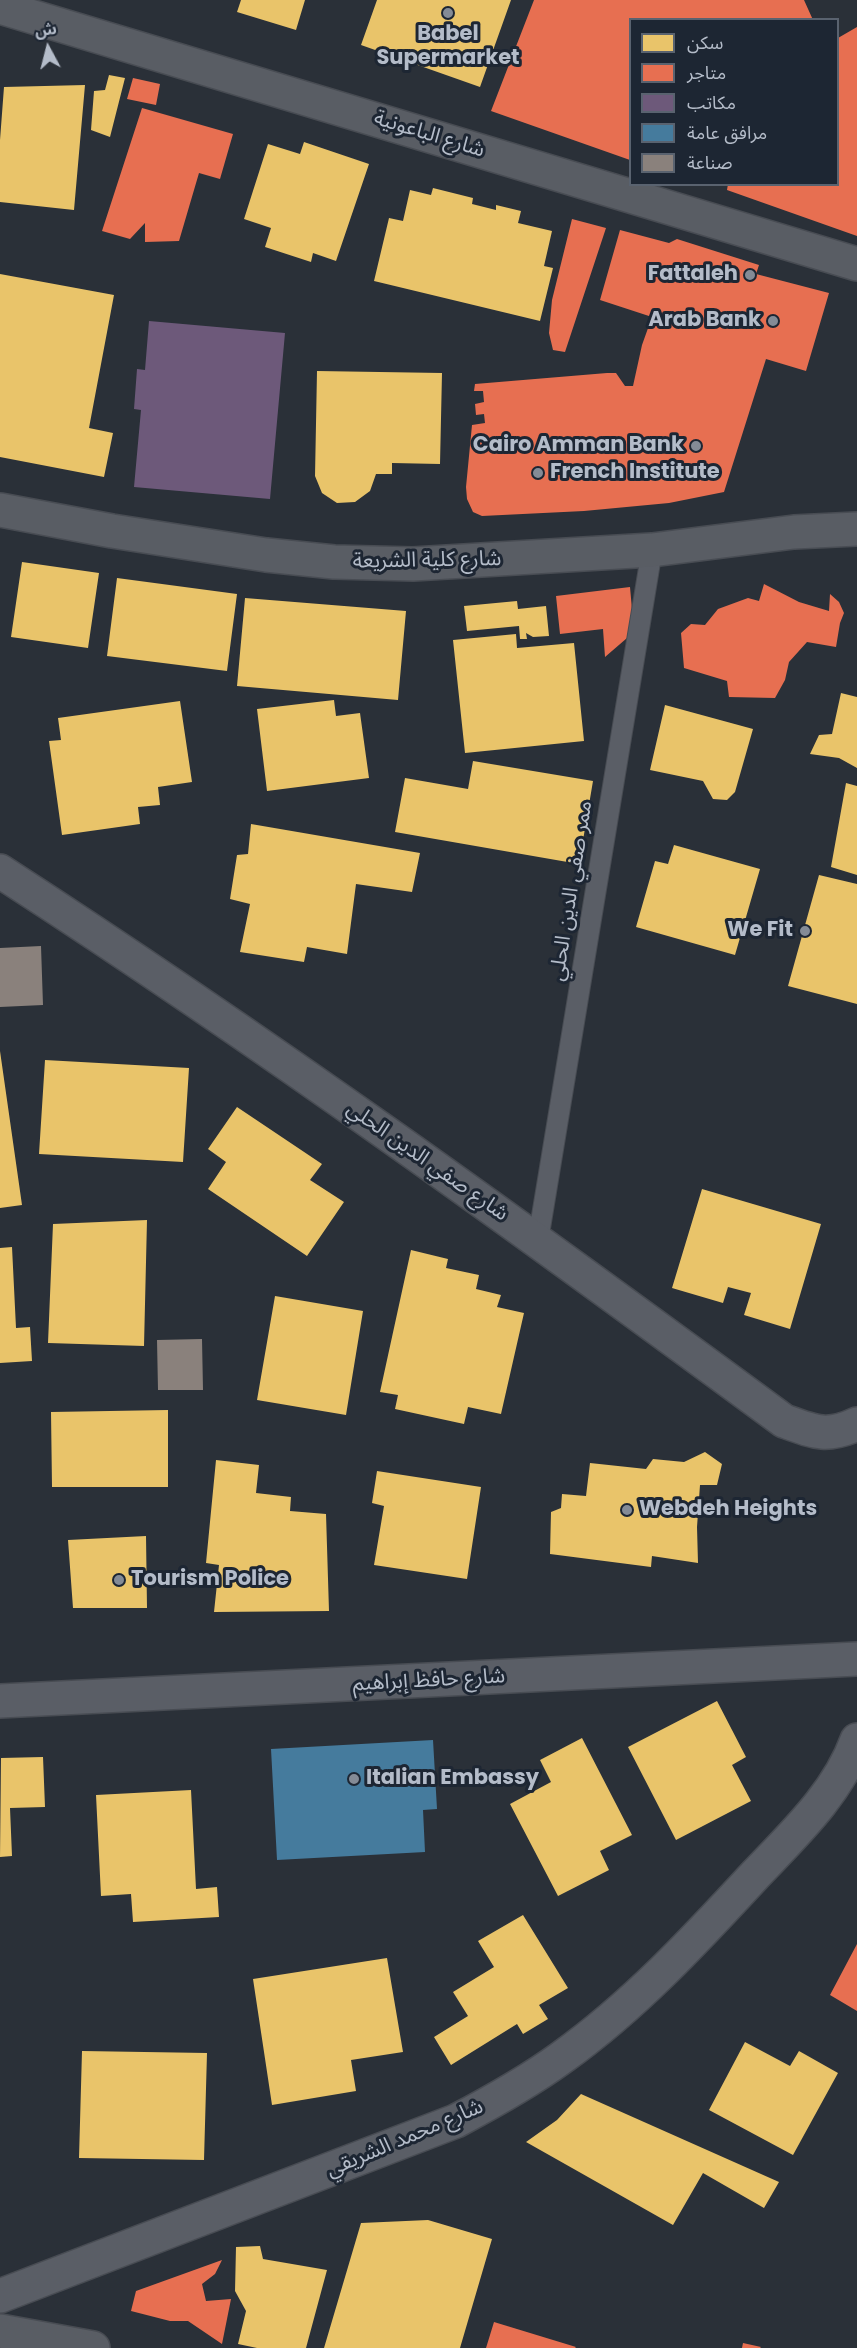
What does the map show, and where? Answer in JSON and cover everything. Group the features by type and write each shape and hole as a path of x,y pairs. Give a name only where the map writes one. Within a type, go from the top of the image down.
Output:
{"street":[{"name":"شارع الباعونية","path":"0,7 857,264"},
{"name":"شارع كلية الشريعة","path":"0,510 147,537 266,555 334,562 413,564 652,550 794,532 857,529"},
{"name":"شارع صفي الدين الحلي","path":"0,871 255,1041 538,1240 784,1421 813,1431 838,1433 857,1424"},
{"name":"شارع حافظ إبراهيم","path":"0,1701 857,1659"},
{"name":"شارع محمد الشريقي","path":"0,2295 456,2121 492,2102 562,2058 620,2010 697,1937 815,1811 852,1755 857,1740"},
{"path":"0,2331 93,2348"}],"lane":[{"name":"ممر صفي الدين الحلي","path":"538,1240 652,550"}],"building: سكن":[{"path":"241,0 305,0 296,30 237,12"},
{"path":"377,0 511,0 480,87 361,45"},
{"path":"109,75 125,78 110,137 91,130 94,91 105,90"},
{"path":"85,85 74,210 0,202 0,140 4,87"},
{"path":"304,142 369,164 336,261 313,253 311,262 265,247 271,228 244,219 268,144 300,154"},
{"path":"433,188 473,198 472,204 496,210 496,205 521,211 518,223 552,231 544,266 553,268 540,321 374,281 389,218 403,221 410,190 431,195"},
{"path":"0,274 114,295 89,428 113,433 104,477 0,457"},
{"path":"317,371 442,373 440,464 392,463 392,474 376,474 370,491 355,502 337,503 322,493 315,476"},
{"path":"22,562 99,573 88,648 11,637"},
{"path":"117,578 237,594 227,671 107,656"},
{"path":"245,598 406,611 398,700 237,686"},
{"path":"517,601 518,609 546,606 549,636 533,637 526,633 527,639 520,639 519,626 467,631 464,606"},
{"path":"516,634 517,648 574,643 584,741 465,753 453,640"},
{"path":"841,693 857,697 857,768 839,758 810,754 819,735 832,734"},
{"path":"334,700 336,716 360,713 369,778 267,791 257,709"},
{"path":"180,701 192,782 158,787 160,805 138,807 140,824 62,835 49,741 61,740 58,718"},
{"path":"665,705 753,729 735,792 727,800 713,799 703,781 650,770"},
{"path":"473,761 593,781 579,864 395,832 405,778 468,789"},
{"path":"846,783 857,786 857,875 831,867"},
{"path":"251,824 420,853 412,892 356,884 347,954 307,947 304,962 240,952 250,904 230,899 237,855 248,854"},
{"path":"674,845 760,869 735,955 636,927 655,861 668,864"},
{"path":"819,875 857,884 857,1004 788,986"},
{"path":"0,1051 22,1205 0,1208"},
{"path":"45,1060 189,1068 183,1162 39,1154"},
{"path":"237,1107 322,1164 310,1180 344,1202 307,1256 208,1189 226,1162 208,1149"},
{"path":"702,1189 821,1224 790,1329 744,1315 751,1293 728,1287 723,1303 672,1288"},
{"path":"147,1220 144,1346 48,1343 53,1224"},
{"path":"12,1247 16,1328 30,1327 32,1361 0,1363 0,1248"},
{"path":"411,1250 448,1259 446,1268 479,1275 476,1289 501,1295 497,1307 524,1313 501,1414 468,1407 464,1424 395,1409 398,1395 380,1392"},
{"path":"275,1296 363,1311 346,1415 257,1400"},
{"path":"168,1410 168,1487 52,1487 51,1412"},
{"name":"Webdeh Heights","path":"705,1452 722,1464 717,1485 700,1485 697,1527 698,1563 652,1556 651,1567 550,1554 551,1512 561,1508 562,1494 586,1496 590,1463 646,1469 653,1459 684,1462"},
{"path":"216,1460 259,1465 256,1493 291,1497 290,1511 326,1514 329,1611 214,1612 219,1565 206,1563"},
{"path":"377,1471 481,1487 467,1579 374,1565 384,1506 372,1503"},
{"path":"146,1536 147,1608 73,1608 68,1540"},
{"path":"717,1701 746,1757 732,1765 751,1801 676,1840 628,1747"},
{"path":"582,1738 632,1835 600,1851 609,1870 558,1896 510,1804 551,1782 540,1760"},
{"path":"43,1757 45,1807 10,1808 12,1856 0,1857 1,1758"},
{"path":"191,1790 196,1889 217,1887 219,1917 133,1922 131,1894 101,1896 96,1795"},
{"path":"523,1915 568,1988 539,2005 548,2019 523,2034 517,2024 451,2065 434,2037 468,2016 453,1992 494,1967 478,1941"},
{"path":"387,1958 403,2052 351,2060 356,2091 272,2105 253,1979"},
{"path":"745,2042 790,2066 799,2051 838,2073 793,2155 709,2110"},
{"path":"82,2051 207,2053 204,2160 79,2158"},
{"path":"581,2094 779,2182 764,2208 703,2173 673,2225 526,2142 557,2120"},
{"path":"428,2220 492,2239 460,2348 324,2348 361,2223"},
{"path":"260,2246 263,2259 327,2270 306,2348 257,2348 238,2344 246,2311 235,2291 236,2247"}],"building: متاجر":[{"path":"534,0 804,0 812,18 629,18 629,160 491,111"},
{"path":"857,27 857,236 727,190 728,186 839,186 839,37"},
{"path":"133,78 160,84 156,105 127,99"},
{"path":"142,108 233,134 220,179 199,173 179,241 145,242 145,223 130,239 102,231"},
{"path":"572,219 606,228 565,352 553,350 549,333 552,300"},
{"path":"620,230 669,243 677,239 759,265 756,274 829,293 806,371 766,359 724,492 669,503 584,511 482,516 473,512 467,499 466,487 472,425 485,423 484,414 476,415 475,404 484,402 483,391 474,391 475,384 616,373 625,386 633,386 642,345 652,317 600,300"},
{"path":"764,584 799,602 829,611 830,594 839,602 844,613 836,647 807,642 789,662 785,680 775,698 729,697 727,681 684,668 681,633 691,624 705,625 718,609 748,598 759,601"},
{"path":"630,587 634,632 605,657 603,629 560,634 556,596"},
{"path":"857,1944 857,2011 830,1995"},
{"path":"222,2260 215,2274 202,2284 206,2301 231,2299 222,2344 188,2321 170,2321 131,2311 136,2291"},
{"path":"494,2322 576,2347 486,2348"},
{"path":"743,2343 761,2347 742,2348"}],"building: مكاتب":[{"path":"149,321 285,333 270,499 134,487 141,410 134,409 137,369 145,370"}],"building: مرافق عامة":[{"name":"Italian Embassy","path":"433,1740 437,1809 423,1810 425,1852 277,1860 271,1749"}],"building: صناعة":[{"path":"41,946 43,1005 0,1007 0,948"},
{"path":"202,1339 203,1390 158,1390 157,1340"}],"place":[{"name":"Babel Supermarket","path":"448,13"},
{"name":"Fattaleh","path":"750,275"},
{"name":"Arab Bank","path":"773,321"},
{"name":"Cairo Amman Bank","path":"696,446"},
{"name":"French Institute","path":"538,473"},
{"name":"We Fit","path":"805,931"},
{"name":"Webdeh Heights","path":"627,1510"},
{"name":"Tourism Police","path":"119,1580"},
{"name":"Italian Embassy","path":"354,1779"}]}
